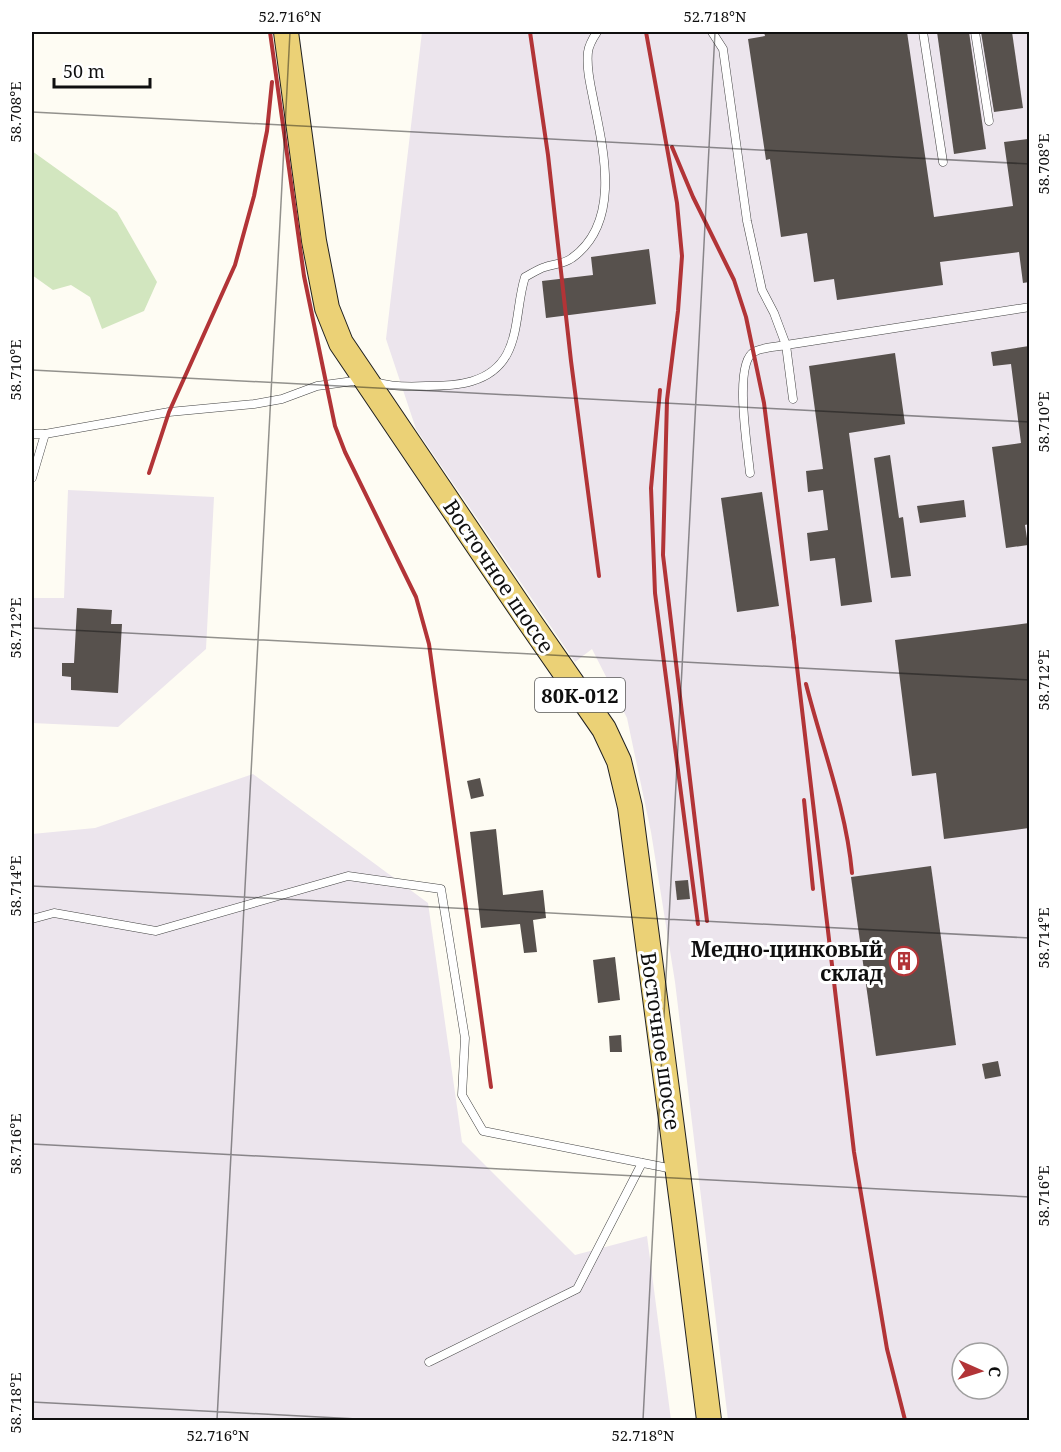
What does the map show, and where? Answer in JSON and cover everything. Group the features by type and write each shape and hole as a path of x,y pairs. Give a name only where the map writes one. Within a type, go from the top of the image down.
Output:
{"main road":[{"name":"Восточное шоссе","path":"286,32 314,241 327,308 341,343 526,618 604,729 619,761 630,807 709,1420"}],"lane":[{"path":"32,434 45,434 169,412 254,404 282,399 316,386 366,379 387,386 437,386 464,384 493,371 502,363 513,338 520,293 525,278 544,267 570,260 582,249 598,223 605,188 605,154 588,73 588,52 597,32"},
{"path":"712,32 723,49 742,188 762,290 786,345 793,399"},
{"path":"923,32 943,162"},
{"path":"975,32 988,121"},
{"path":"750,473 742,382 747,360 753,352 1029,307"},
{"path":"32,478 45,434"},
{"path":"32,919 54,913 156,932 348,876 441,889 465,1038 462,1095 483,1131 678,1170"},
{"path":"429,1362 577,1289 642,1163"}],"shaded area":[{"path":"422,32 1029,32 1029,1420 728,1420 675,982 651,832 627,718 592,649 575,662 416,429 386,339"},
{"path":"68,490 214,497 206,649 118,727 32,723 32,598 64,598"},
{"path":"253,774 428,903 462,1142 575,1255 647,1236 671,1420 32,1420 32,834 95,828"}],"green space":[{"path":"32,151 117,212 157,282 144,311 102,329 90,297 71,285 53,290 32,275"}],"building":[{"path":"764,32 907,32 934,217 1013,206 1004,142 1028,139 1029,282 1023,283 1019,252 940,262 943,285 837,300 834,279 814,282 807,233 781,237 770,159 766,160 748,39 765,36"},
{"path":"937,32 969,32 986,149 954,154"},
{"path":"981,32 1012,32 1023,108 994,112"},
{"path":"649,249 656,304 546,318 542,281 593,275 591,257"},
{"path":"1029,346 1029,524 1025,525 1028,545 1006,548 992,447 1021,443 1011,364 993,366 991,352"},
{"path":"895,353 905,424 849,433 872,602 841,606 835,558 810,561 807,533 828,530 823,490 808,492 806,471 823,469 809,366"},
{"path":"890,455 899,518 903,517 911,576 891,578 874,458"},
{"path":"762,492 779,606 737,612 721,498"},
{"path":"964,500 966,517 920,523 917,506"},
{"path":"77,608 112,610 111,624 122,624 118,693 71,690 71,677 62,676 62,663 74,663"},
{"path":"1029,623 1029,828 944,839 936,773 912,776 895,640"},
{"path":"480,778 484,796 471,799 467,781"},
{"path":"496,829 503,895 543,890 546,918 533,920 537,952 524,953 520,924 481,928 470,832"},
{"name":"Медно-цинковый склад","path":"931,866 956,1045 876,1056 851,877"},
{"path":"688,880 690,899 677,900 675,881"},
{"path":"615,957 620,1000 598,1003 593,960"},
{"path":"621,1035 622,1052 610,1052 609,1036"},
{"path":"998,1061 1001,1076 985,1079 982,1064"}],"railway":[{"path":"270,32 304,276 335,426 345,452 416,597 429,644 491,1087"},
{"path":"530,32 548,155 571,361 599,576"},
{"path":"646,32 677,203 682,256 667,400 663,555 707,921"},
{"path":"149,473 169,412 235,265 254,196 267,131 272,82"},
{"path":"672,147 693,197 734,280 746,317 764,403 794,641"},
{"path":"660,390 651,488 655,593 698,924"},
{"path":"793,633 854,1152 887,1349 905,1420"},
{"path":"806,684 845,825 852,873"},
{"path":"804,800 813,889"}],"place":[{"name":"Медно-цинковый склад","path":"904,961"}]}
